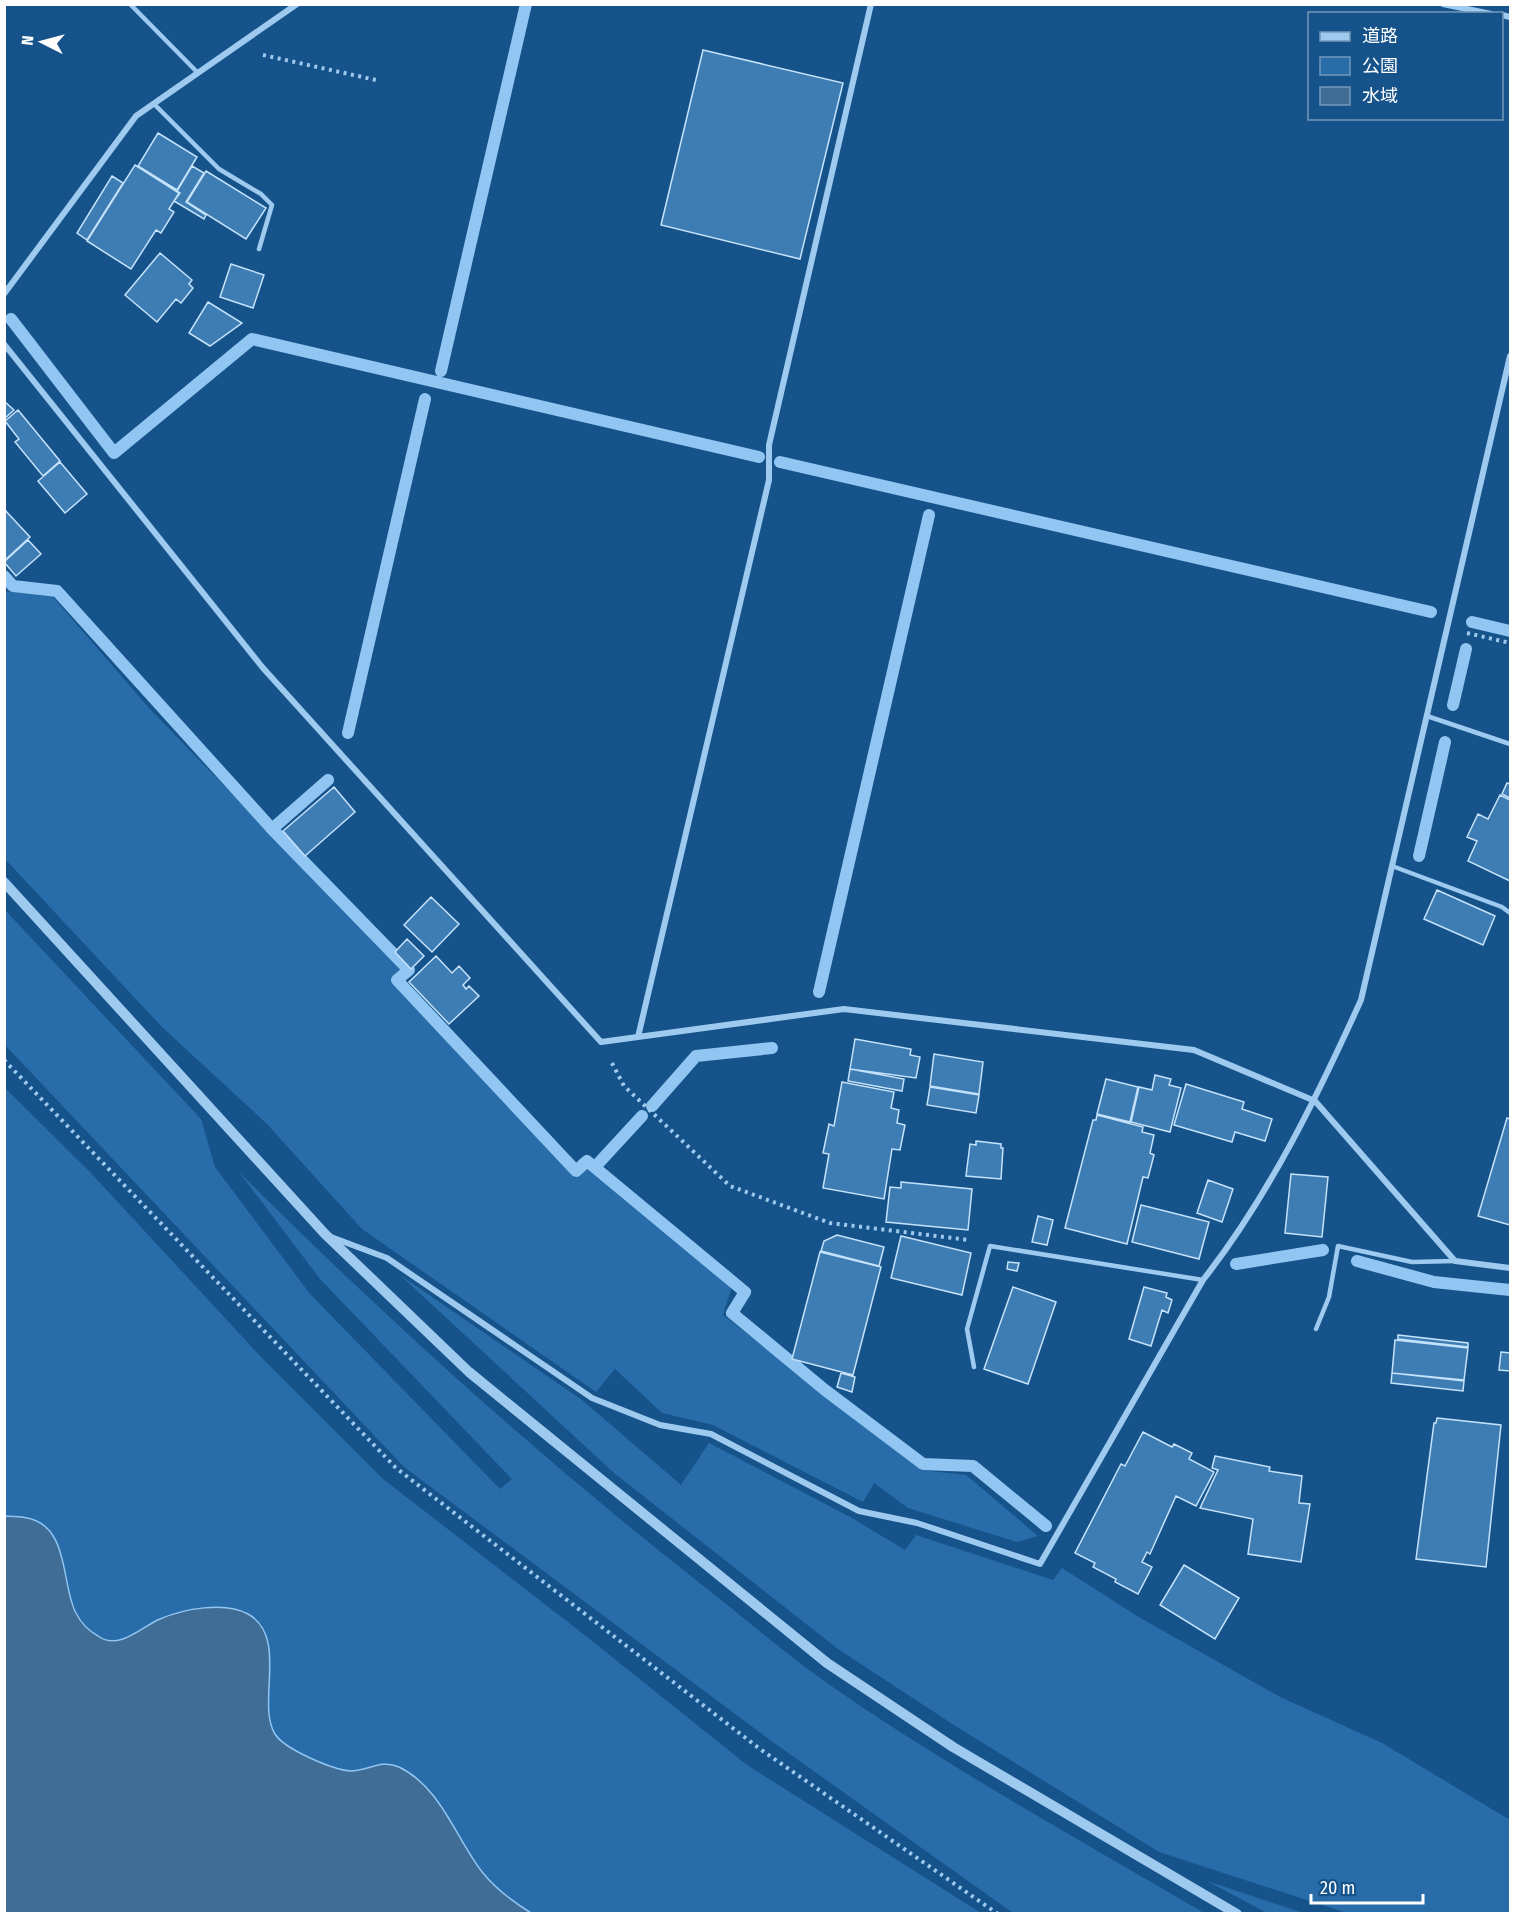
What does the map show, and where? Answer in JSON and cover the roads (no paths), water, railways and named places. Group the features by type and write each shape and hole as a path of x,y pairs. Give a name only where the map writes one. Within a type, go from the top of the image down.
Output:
{"street":[{"path":"4,294 136,116 297,4"},
{"path":"638,1037 769,480 769,445 871,4"},
{"path":"1443,4 1481,12"},
{"path":"4,344 262,668 602,1042 844,1009 1194,1050 1315,1101 1455,1261 1510,1268"},
{"path":"325,1234 387,1258 592,1398 660,1425 711,1434 859,1511 917,1523 1040,1564 1203,1280 1229,1247 1315,1101 1361,1000 1510,356"},
{"path":"4,882 325,1234 469,1372 827,1663 953,1747 1237,1914"}],"lane":[{"path":"129,4 198,73"},
{"path":"154,104 219,169 261,194 272,206 259,249"},
{"path":"1427,716 1510,744"},
{"path":"1392,866 1502,907 1510,913"},
{"path":"974,1367 967,1329 990,1246 1203,1280"},
{"path":"1316,1329 1329,1297 1338,1246 1412,1262 1455,1261"}],"water":[{"path":"5,1516 27,1518 41,1523 51,1532 62,1558 71,1601 76,1613 88,1629 106,1640 114,1641 130,1636 160,1619 180,1612 216,1607 239,1610 248,1614 260,1625 267,1638 270,1654 270,1721 280,1740 310,1758 343,1770 357,1771 386,1764 399,1767 414,1776 437,1800 483,1873 518,1905 531,1913 5,1913"}],"waterway":[{"path":"441,371 526,4"},
{"path":"11,319 114,453 252,339 759,457"},
{"path":"348,733 425,399"},
{"path":"780,462 1431,612"},
{"path":"819,992 929,515"},
{"path":"4,576 13,586 57,591 272,829 409,970 397,980 576,1171 587,1161 745,1292 732,1313 825,1390 923,1464 973,1466 1046,1526"},
{"path":"1472,622 1510,631"},
{"path":"1453,705 1466,649"},
{"path":"1419,856 1445,742"},
{"path":"272,829 328,780"},
{"path":"652,1106 696,1056 772,1048"},
{"path":"595,1167 642,1116"},
{"path":"1236,1264 1323,1250"},
{"path":"1357,1261 1434,1282 1510,1290"}]}
